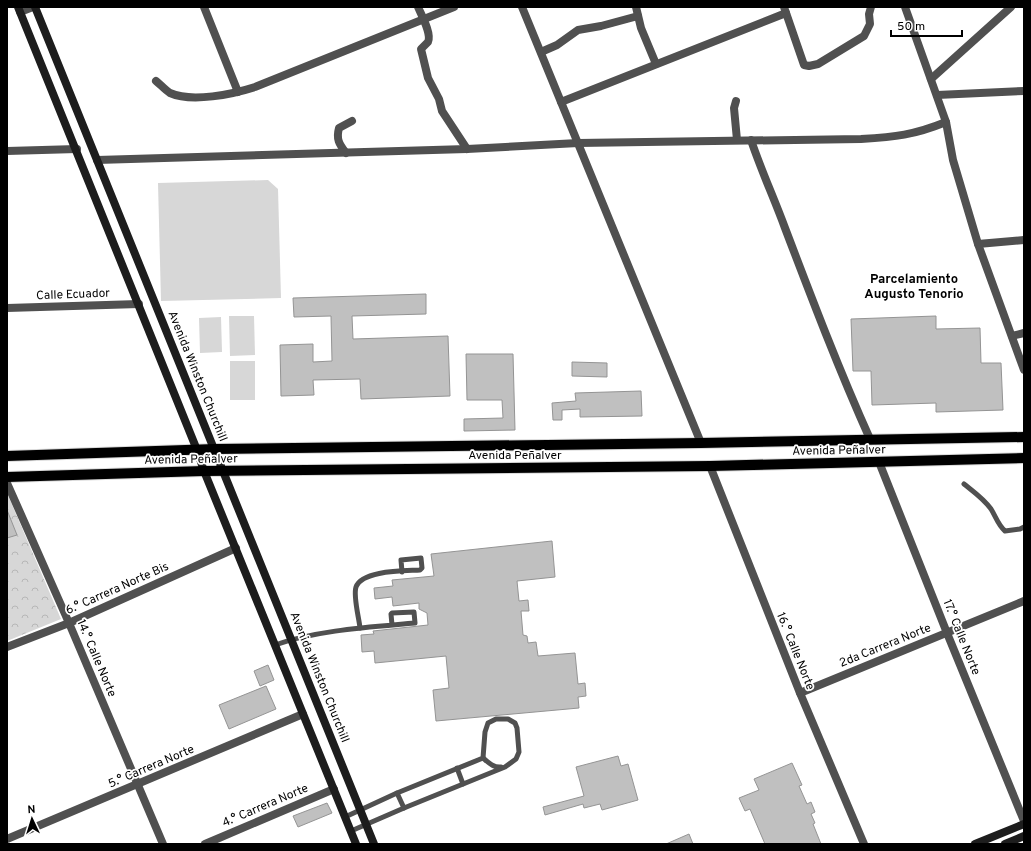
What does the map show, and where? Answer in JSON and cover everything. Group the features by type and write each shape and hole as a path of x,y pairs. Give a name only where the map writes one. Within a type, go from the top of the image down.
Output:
{"main road":[{"name":"Avenida Peñalver","path":"7,456 215,449 701,443 1024,437"},
{"name":"Avenida Peñalver","path":"7,477 204,471 710,466 1024,458"}],"street":[{"path":"34,7 19,10 77,149 204,471 356,844"},
{"name":"Avenida Winston Churchill","path":"34,7 215,449 374,844"},
{"path":"204,7 238,92"},
{"path":"418,7 429,36 428,40 421,49 428,78 439,99 442,111 467,149"},
{"path":"156,81 169,92 182,96 226,95 255,87 454,7"},
{"path":"522,7 701,443"},
{"path":"636,7 641,28 656,64"},
{"path":"561,102 785,10 804,65 809,66 818,64 864,36 870,24 869,14 871,7"},
{"path":"905,7 946,122 953,160 978,244 1023,367"},
{"path":"931,79 1011,7"},
{"path":"540,52 557,45 578,30 601,26 638,16"},
{"path":"937,95 1024,91"},
{"path":"736,101 734,108 737,140"},
{"path":"346,153 339,144 337,135 339,128 352,121"},
{"path":"97,160 467,149 578,143 861,139 910,135 946,122"},
{"path":"751,140 759,165 854,404 870,440"},
{"path":"7,150 77,149"},
{"path":"978,244 1024,240"},
{"name":"Calle Ecuador","path":"7,308 139,304"},
{"path":"1012,336 1024,333"},
{"name":"17.° Calle Norte","path":"879,462 1024,823"},
{"name":"16.° Calle Norte","path":"710,466 800,693 864,844"},
{"name":"14.° Calle Norte","path":"7,482 139,784 163,844"},
{"name":"6.° Carrera Norte Bis","path":"7,647 69,623 236,548"},
{"name":"2da Carrera Norte","path":"800,693 1024,601"},
{"name":"5.° Carrera Norte","path":"7,839 303,714"},
{"name":"4.° Carrera Norte","path":"205,844 334,789"},
{"path":"975,844 1024,823"},
{"path":"1005,844 1024,836"}],"lane":[{"path":"964,484 985,501 992,510 1000,526 1005,531 1024,527"},
{"path":"360,628 356,592 357,585 362,579 370,575 402,572 420,570 422,568 421,558 401,560 402,572"},
{"path":"275,645 292,639 360,628 392,625 415,622 414,612 392,613 392,625"},
{"path":"351,831 404,808 505,768 516,759 519,752 517,728 515,723 508,719 496,719 488,723 485,732 483,758"},
{"path":"345,817 397,793 483,758"},
{"path":"483,758 497,768 505,768"},
{"path":"457,768 463,784"},
{"path":"397,793 404,808"}],"green space":[{"path":"268,180 278,189 281,298 161,301 158,183"},
{"path":"229,316 254,316 255,355 230,356"},
{"path":"221,317 222,352 200,353 199,318"},
{"path":"230,361 255,361 255,400 230,400"},
{"path":"7,493 61,619 7,641"}],"building":[{"path":"426,294 426,314 352,316 353,339 448,336 450,396 361,399 360,379 313,380 314,395 281,396 280,345 313,344 313,362 332,361 331,316 294,317 293,298"},
{"path":"936,316 936,329 980,328 981,363 1001,363 1003,410 936,412 936,403 872,405 871,371 853,371 851,319"},
{"path":"466,354 513,354 515,430 464,431 464,419 503,418 502,400 467,400"},
{"path":"572,362 607,363 607,377 572,376"},
{"path":"641,391 642,416 580,417 580,409 562,410 562,420 553,420 552,403 576,401 575,393"},
{"path":"7,510 17,535 7,538"},
{"path":"552,541 555,577 517,581 519,601 528,600 529,611 521,611 523,635 527,636 528,643 536,642 538,656 575,653 578,684 585,683 586,696 578,697 579,708 436,721 433,690 449,688 446,656 375,663 374,651 362,652 361,635 374,634 373,631 428,625 427,613 419,609 419,603 393,606 392,597 375,599 374,588 393,586 392,580 434,576 431,554"},
{"path":"268,665 274,680 260,686 254,671"},
{"path":"266,686 276,709 229,729 219,705"},
{"path":"618,756 621,766 628,764 638,800 602,810 600,804 584,808 583,804 545,815 543,807 584,796 576,767"},
{"path":"792,763 802,785 799,786 807,804 811,802 815,812 811,814 815,823 813,824 821,844 765,844 750,809 745,811 739,798 759,790 754,779"},
{"path":"327,803 332,813 298,827 293,816"},
{"path":"689,834 693,844 666,844"}],"district":[{"name":"Parcelamiento Augusto Tenorio","path":"914,286"}]}
